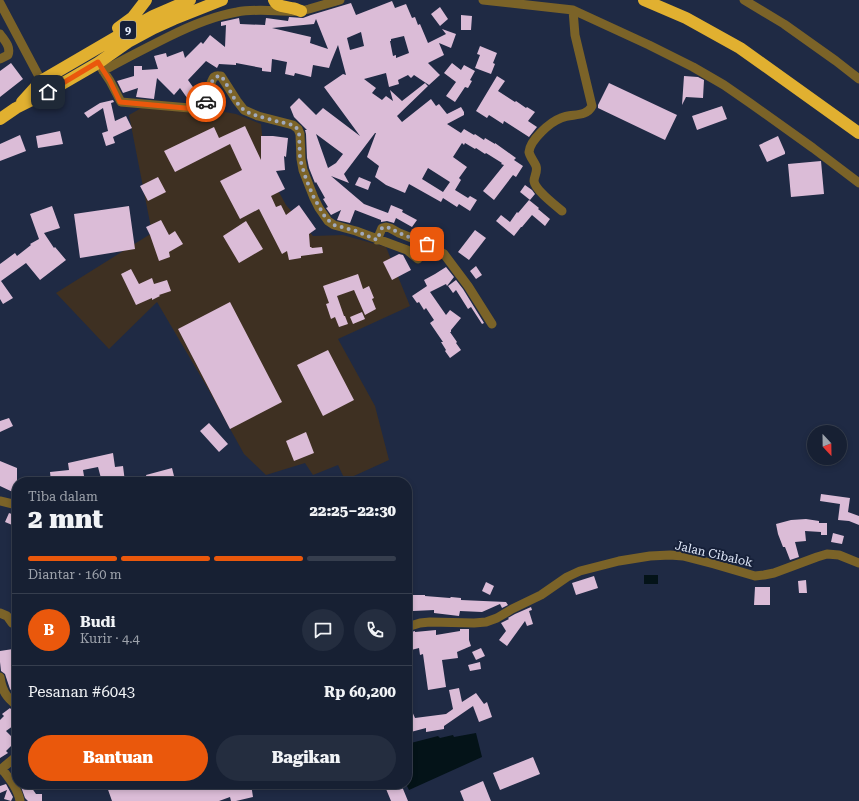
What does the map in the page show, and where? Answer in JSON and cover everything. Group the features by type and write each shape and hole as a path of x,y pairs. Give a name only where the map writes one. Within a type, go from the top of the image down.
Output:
{"highway":[{"path":"87,54 96,43 133,17 146,0"},
{"path":"172,9 190,0"},
{"path":"172,9 222,0"},
{"path":"274,0 279,6 301,11"},
{"path":"644,0 686,18 740,48 859,133"},
{"name":"9","path":"16,108 41,82 137,25 172,9"},
{"name":"9","path":"0,119 16,108 101,67 128,42 172,9"}],"street":[{"path":"340,0 309,10 241,11 203,21 136,53 101,67 110,81 120,102 196,109 201,109 207,100 213,79 216,76 221,76 244,110 258,116 292,125 298,129 300,134 300,159 303,170 314,198 328,220 334,225 356,231 407,250 418,259"},
{"path":"483,0 573,10 654,47 724,85 802,140 859,183"},
{"path":"744,0 784,24 859,79"},
{"path":"0,3 41,82 48,92"},
{"path":"562,211 534,183 534,178 537,172 529,152 531,145 536,138 554,121 565,116 586,113 592,106 575,35 573,10"},
{"path":"0,34 9,49 8,55 0,59"},
{"path":"377,240 382,228 388,227 427,244 444,254 468,286 492,324"},
{"path":"0,501 12,504"},
{"name":"Jalan Cibalok","path":"412,625 430,622 486,622 497,618 541,595 567,577 580,571 620,561 650,556 683,556 755,576 774,573 827,554 839,555 859,563"},
{"path":"0,613 7,616 12,623"},
{"path":"0,677 5,694 12,701"},
{"path":"12,760 1,769 12,783"},
{"path":"16,789 20,801"}],"shaded area":[{"path":"168,102 236,114 261,124 264,154 269,174 286,205 313,236 343,235 386,247 410,306 338,339 375,406 389,460 352,477 344,477 338,465 313,475 305,463 266,475 244,454 157,302 109,349 56,293 152,233 129,115 150,103"},
{"path":"644,575 658,575 658,584 644,584"},
{"path":"476,733 482,757 412,789 412,743 438,736 440,738 453,735 454,737"}],"building":[{"path":"392,1 395,8 406,4 412,18 415,17 418,25 420,24 428,43 446,34 442,29 456,34 451,48 439,43 444,55 428,63 440,75 429,85 414,75 411,78 408,75 398,80 399,84 389,87 386,73 364,79 376,88 372,93 382,100 386,96 393,101 390,90 402,101 425,83 428,86 397,116 402,122 431,99 436,106 439,104 447,114 461,107 464,115 447,124 461,133 464,129 484,140 485,138 495,143 516,158 514,160 523,166 516,177 513,175 494,200 483,191 504,165 486,153 485,154 465,143 464,145 462,143 453,157 467,167 459,178 461,180 455,190 468,198 470,196 477,200 470,211 459,204 457,207 443,198 441,202 409,184 405,193 386,185 375,177 379,166 367,157 375,133 344,174 349,183 331,176 364,204 388,213 391,205 403,210 402,212 417,220 412,227 396,218 394,223 387,221 381,222 381,220 355,210 350,223 337,220 341,210 331,215 326,208 328,207 323,199 325,198 316,182 315,183 309,168 305,130 307,130 294,117 290,107 299,98 316,115 323,108 360,136 324,87 343,74 346,75 338,45 329,68 313,65 311,77 295,73 294,76 285,74 287,62 272,59 271,72 262,71 262,68 236,63 236,65 219,64 217,68 206,61 188,80 200,97 193,102 190,102 180,88 174,95 157,78 154,99 136,97 138,88 123,93 117,81 134,76 134,66 142,66 142,70 158,69 154,56 166,53 167,57 183,51 185,58 201,42 203,44 210,35 225,47 226,25 221,26 221,22 239,18 240,24 265,25 266,18 288,21 289,17 303,18 351,3 356,15","holes":["316,19 328,49 310,43 311,37 272,28 314,24","361,32 364,46 350,50 347,38","404,36 409,53 396,58 396,55 393,56 390,41 391,39","316,134 343,154 336,163 328,168","428,168 450,182 443,192 422,179"]},
{"path":"440,7 448,19 440,26 431,14"},
{"path":"461,15 472,16 471,30 461,30"},
{"path":"480,46 497,53 491,74 475,68 480,55 477,54"},
{"path":"11,63 23,79 0,97 0,71"},
{"path":"452,63 461,70 464,65 475,71 468,88 465,87 455,102 446,96 456,82 444,73"},
{"path":"497,76 505,81 498,91 535,112 528,121 537,127 529,137 504,121 503,124 489,115 487,118 476,111"},
{"path":"684,76 698,77 704,80 703,98 686,97 682,105"},
{"path":"609,83 677,115 665,140 598,108 598,105"},
{"path":"113,100 114,102 111,103 115,121 126,116 132,128 113,137 115,143 106,146 102,133 108,131 103,108 88,118 84,113 100,103"},
{"path":"722,106 727,119 697,130 692,116"},
{"path":"245,126 261,160 261,136 288,138 286,157 284,156 285,170 276,171 285,189 271,196 276,207 281,205 286,215 299,205 316,229 309,234 310,247 322,247 323,253 301,256 301,258 289,260 287,251 282,254 259,209 240,219 220,181 242,170 230,144 175,172 164,151 214,127 219,138"},
{"path":"60,131 63,144 38,148 36,136"},
{"path":"20,135 26,151 0,161 0,144"},
{"path":"778,136 785,154 767,162 759,145"},
{"path":"821,161 824,194 791,197 788,164"},
{"path":"158,177 166,192 148,201 140,186"},
{"path":"359,177 371,182 368,190 355,185"},
{"path":"525,185 535,194 530,200 520,192"},
{"path":"529,200 550,219 545,226 532,215 514,236 496,221 501,215 510,222 517,212 518,213"},
{"path":"52,206 60,228 44,233 54,248 55,247 66,260 40,280 26,263 1,281 13,298 3,304 0,299 0,264 15,253 17,256 31,245 30,244 39,239 30,214"},
{"path":"129,206 135,249 80,258 74,214"},
{"path":"161,220 169,235 175,231 183,244 169,252 170,257 159,261 146,227"},
{"path":"246,221 263,249 239,263 223,236"},
{"path":"475,230 486,238 469,260 458,252"},
{"path":"399,254 403,255 411,270 392,280 383,262"},
{"path":"476,266 482,275 476,279 470,271"},
{"path":"446,267 454,277 447,286 446,284 430,292 446,315 450,310 461,318 450,332 461,350 450,358 441,342 443,342 430,323 434,320 426,308 424,310 419,302 417,303 412,296 427,286 424,280"},
{"path":"131,269 139,284 152,278 154,284 167,280 171,291 159,295 160,296 152,300 152,298 136,305 121,274"},
{"path":"358,274 363,289 369,286 374,298 372,299 376,309 365,315 354,290 337,296 348,324 339,327 335,317 331,319 326,304 329,303 323,286"},
{"path":"456,280 484,323 482,324 471,307 468,309 456,290 453,293 448,286"},
{"path":"230,302 282,402 230,429 178,329"},
{"path":"362,312 365,319 353,324 350,317"},
{"path":"328,350 354,400 323,416 297,365"},
{"path":"9,418 13,426 0,432 0,421"},
{"path":"209,423 228,444 219,452 200,431"},
{"path":"306,432 314,453 294,461 286,441"},
{"path":"113,453 115,467 123,466 124,477 101,477 98,467 83,470 84,476 82,477 50,477 50,472 69,470 68,463"},
{"path":"0,461 17,468 17,477 12,477 12,492 0,486"},
{"path":"172,468 174,477 147,477 146,475"},
{"path":"821,494 850,498 848,512 859,516 859,525 849,521 838,520 840,504 820,501"},
{"path":"9,513 12,514 12,525 5,522"},
{"path":"806,519 819,521 819,523 827,523 827,535 821,535 821,532 805,531 806,541 795,542 799,557 790,560 785,547 783,547 776,524 791,520"},
{"path":"833,533 844,536 842,544 831,542"},
{"path":"594,576 598,588 576,595 572,583"},
{"path":"806,580 807,593 799,593 798,581"},
{"path":"486,582 494,586 490,595 482,591"},
{"path":"755,587 770,587 770,605 754,605"},
{"path":"413,595 461,598 461,600 506,602 508,605 502,608 500,604 482,612 460,611 459,616 434,613 434,610 413,611"},
{"path":"531,607 532,610 529,611 533,624 527,626 525,621 507,646 499,640 506,631 501,623 515,614"},
{"path":"460,629 469,629 469,640 471,646 457,652 458,658 442,660 446,687 428,690 423,654 420,655 419,648 412,650 412,632 436,630 436,635 460,631"},
{"path":"481,648 485,656 476,660 472,652"},
{"path":"12,649 12,692 5,674 1,671 0,651"},
{"path":"480,662 481,669 470,671 468,665"},
{"path":"459,688 462,702 476,693 484,704 487,702 492,717 479,722 473,706 444,726 444,729 426,732 426,728 412,732 412,711 415,718 446,714 453,709 449,690"},
{"path":"10,708 12,711 12,727 6,731 12,737 12,745 6,751 8,753 0,758 0,720 4,716 2,714"},
{"path":"533,757 540,774 500,790 493,773"},
{"path":"483,781 491,801 464,801 460,791"},
{"path":"6,784 13,797 11,801 4,799 7,790 0,793 0,786"},
{"path":"22,789 32,789 36,794 42,794 42,801 28,801 25,798"},
{"path":"108,789 252,789 253,797 236,801 231,801 230,797 219,801 112,801"},
{"path":"386,789 403,789 408,801 391,801"}],"way so far":[{"path":"206,102 213,79 220,75 244,110 258,116 296,127 300,134 300,159 306,179 319,208 331,223 377,240 382,228 388,227 427,244"}],"route":[{"path":"48,92 98,62 110,81 120,102 200,109 206,102"}]}
